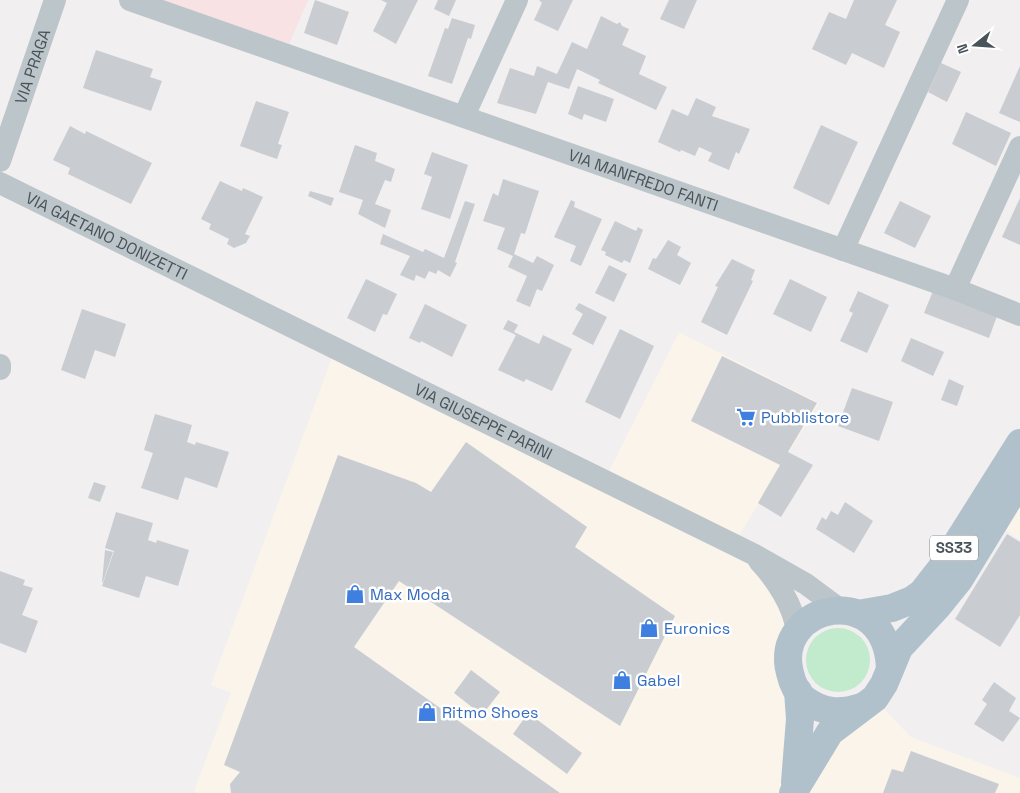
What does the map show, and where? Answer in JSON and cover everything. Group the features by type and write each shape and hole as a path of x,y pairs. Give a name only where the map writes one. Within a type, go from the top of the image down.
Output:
{"main road":[{"name":"SS33","path":"862,707 846,712 830,712 814,706 798,691 792,682 788,665 789,648 796,632 809,620 824,612 892,608 912,600 922,593 940,570 1020,443"},
{"name":"SS33","path":"793,793 830,732 875,698 884,684 899,648 959,580 1020,480"},
{"path":"849,612 872,623 883,636 889,652 890,669"},
{"name":"SS33","path":"793,793 800,719 798,691"}],"street":[{"name":"VIA PRAGA","path":"0,161 55,0"},
{"name":"VIA MANFREDO FANTI","path":"130,0 955,289 1020,315"},
{"path":"464,116 518,0"},
{"path":"843,250 958,0"},
{"path":"955,289 1020,147"},
{"name":"VIA GAETANO DONIZETTI","path":"0,183 214,288"},
{"name":"VIA GIUSEPPE PARINI","path":"214,288 753,554 806,584 849,612"},
{"path":"753,554 765,567 786,600 793,615 796,632"}],"shaded area":[{"path":"163,0 308,0 289,44"},
{"path":"679,332 819,403 736,541 606,477"},
{"path":"334,352 750,558 787,615 788,793 198,793 194,791 231,693 211,685"},
{"path":"1020,483 1020,540 996,524"},
{"path":"875,700 911,737 1020,778 1020,793 797,793"}],"green space":[{"path":"838,628 850,630 861,637 868,648 870,660 868,672 861,683 850,690 838,692 826,690 815,683 808,672 806,660 808,648 815,637 826,630"}],"building":[{"path":"315,0 349,12 337,45 304,33"},
{"path":"381,0 418,0 396,44 373,31 387,3"},
{"path":"438,0 456,0 449,16 434,9"},
{"path":"539,0 573,0 558,31 534,20 542,3"},
{"path":"669,0 697,0 684,29 660,19"},
{"path":"854,0 897,0 885,25 900,32 884,68 852,53 846,65 812,49 829,12 846,19"},
{"path":"601,16 617,24 620,22 622,26 629,29 622,45 646,56 639,74 667,87 656,110 598,83 600,80 577,69 569,89 548,82 536,114 497,103 510,68 534,76 537,66 557,74 572,42 587,49"},
{"path":"452,18 475,25 471,39 468,38 452,84 428,76 445,28 448,29"},
{"path":"96,50 153,69 150,77 162,81 151,111 83,88"},
{"path":"941,63 961,72 947,102 928,92"},
{"path":"1020,66 1020,122 999,113"},
{"path":"578,86 614,99 606,122 584,114 582,120 568,114"},
{"path":"696,98 716,107 712,116 750,129 739,154 736,152 729,170 708,161 712,153 699,147 695,156 681,150 680,152 658,142 672,109 688,116"},
{"path":"256,101 289,112 278,144 282,145 277,159 240,146"},
{"path":"966,112 1011,133 996,166 952,144"},
{"path":"821,125 858,142 829,205 793,188"},
{"path":"70,126 85,134 86,131 152,163 131,204 68,174 70,168 53,160"},
{"path":"355,145 377,153 375,161 395,169 391,182 385,180 375,204 391,210 385,228 358,214 363,200 339,192"},
{"path":"432,152 468,165 450,219 421,209 432,177 424,174"},
{"path":"503,179 539,191 525,234 521,233 514,254 533,263 537,256 554,265 542,291 537,289 530,307 516,301 527,276 508,267 513,256 497,249 505,228 483,221 493,193 498,196"},
{"path":"220,181 242,191 243,188 263,197 245,234 250,236 246,243 234,248 227,244 229,239 209,229 211,224 201,219"},
{"path":"310,191 334,198 331,206 308,196"},
{"path":"1020,198 1020,245 1002,237"},
{"path":"571,200 575,202 574,207 602,219 581,266 570,261 576,246 554,237"},
{"path":"465,201 475,204 455,262 457,263 450,277 438,270 436,274 429,271 425,279 416,275 414,281 400,275 410,256 380,244 383,234 423,252 425,249 444,258"},
{"path":"900,201 931,216 915,248 884,233"},
{"path":"615,221 636,231 638,227 643,230 630,263 624,260 622,263 605,255 606,252 601,250"},
{"path":"668,240 681,247 677,255 691,263 680,285 648,269 653,258 656,259"},
{"path":"732,259 755,270 751,280 753,281 727,335 701,322 718,287 715,286"},
{"path":"609,265 627,274 614,302 595,293"},
{"path":"366,279 397,294 387,315 383,314 375,332 347,318"},
{"path":"790,279 827,297 811,332 773,314"},
{"path":"858,291 889,305 867,353 840,341 853,313 849,311"},
{"path":"933,291 997,316 989,338 924,313"},
{"path":"579,303 607,317 593,345 572,334 583,314 575,309"},
{"path":"425,304 467,325 452,357 421,341 420,343 409,338"},
{"path":"82,309 126,324 115,357 95,350 85,379 61,370"},
{"path":"508,320 518,325 514,332 539,344 543,335 572,349 552,391 526,379 524,382 498,370 516,335 503,329"},
{"path":"620,329 654,346 620,419 585,402"},
{"path":"911,338 944,352 933,376 901,361"},
{"path":"722,356 817,403 788,452 813,465 781,517 758,503 780,465 691,421"},
{"path":"949,379 964,386 957,406 941,400"},
{"path":"852,388 893,402 879,441 838,426"},
{"path":"155,414 192,425 187,442 195,445 196,442 229,452 217,488 185,477 178,500 141,488 153,453 144,450"},
{"path":"466,442 587,527 575,547 675,616 620,726 399,581 354,647 560,793 231,793 230,784 240,772 224,765 338,455 416,483 431,492"},
{"path":"94,482 106,486 100,502 88,498"},
{"path":"845,502 873,521 854,553 816,529 822,517 826,520 831,511 838,515"},
{"path":"116,512 153,523 148,540 156,543 157,540 189,550 178,586 146,576 139,598 102,586 114,551 105,548"},
{"path":"1007,534 1020,542 1020,615 1000,647 955,619"},
{"path":"105,550 113,552 102,582"},
{"path":"0,571 25,580 23,585 33,588 22,615 38,621 26,653 0,643"},
{"path":"471,670 500,692 482,715 454,693"},
{"path":"994,682 1016,698 1009,711 1020,718 1003,742 974,724 987,704 982,700"},
{"path":"528,713 582,753 567,774 513,734"},
{"path":"911,751 999,784 995,793 883,793 892,769 903,772"}],"place":[{"name":"Pubblistore","path":"746,417"},
{"name":"Max Moda","path":"355,594"},
{"name":"Euronics","path":"649,628"},
{"name":"Gabel","path":"622,680"},
{"name":"Ritmo Shoes","path":"427,712"}]}
